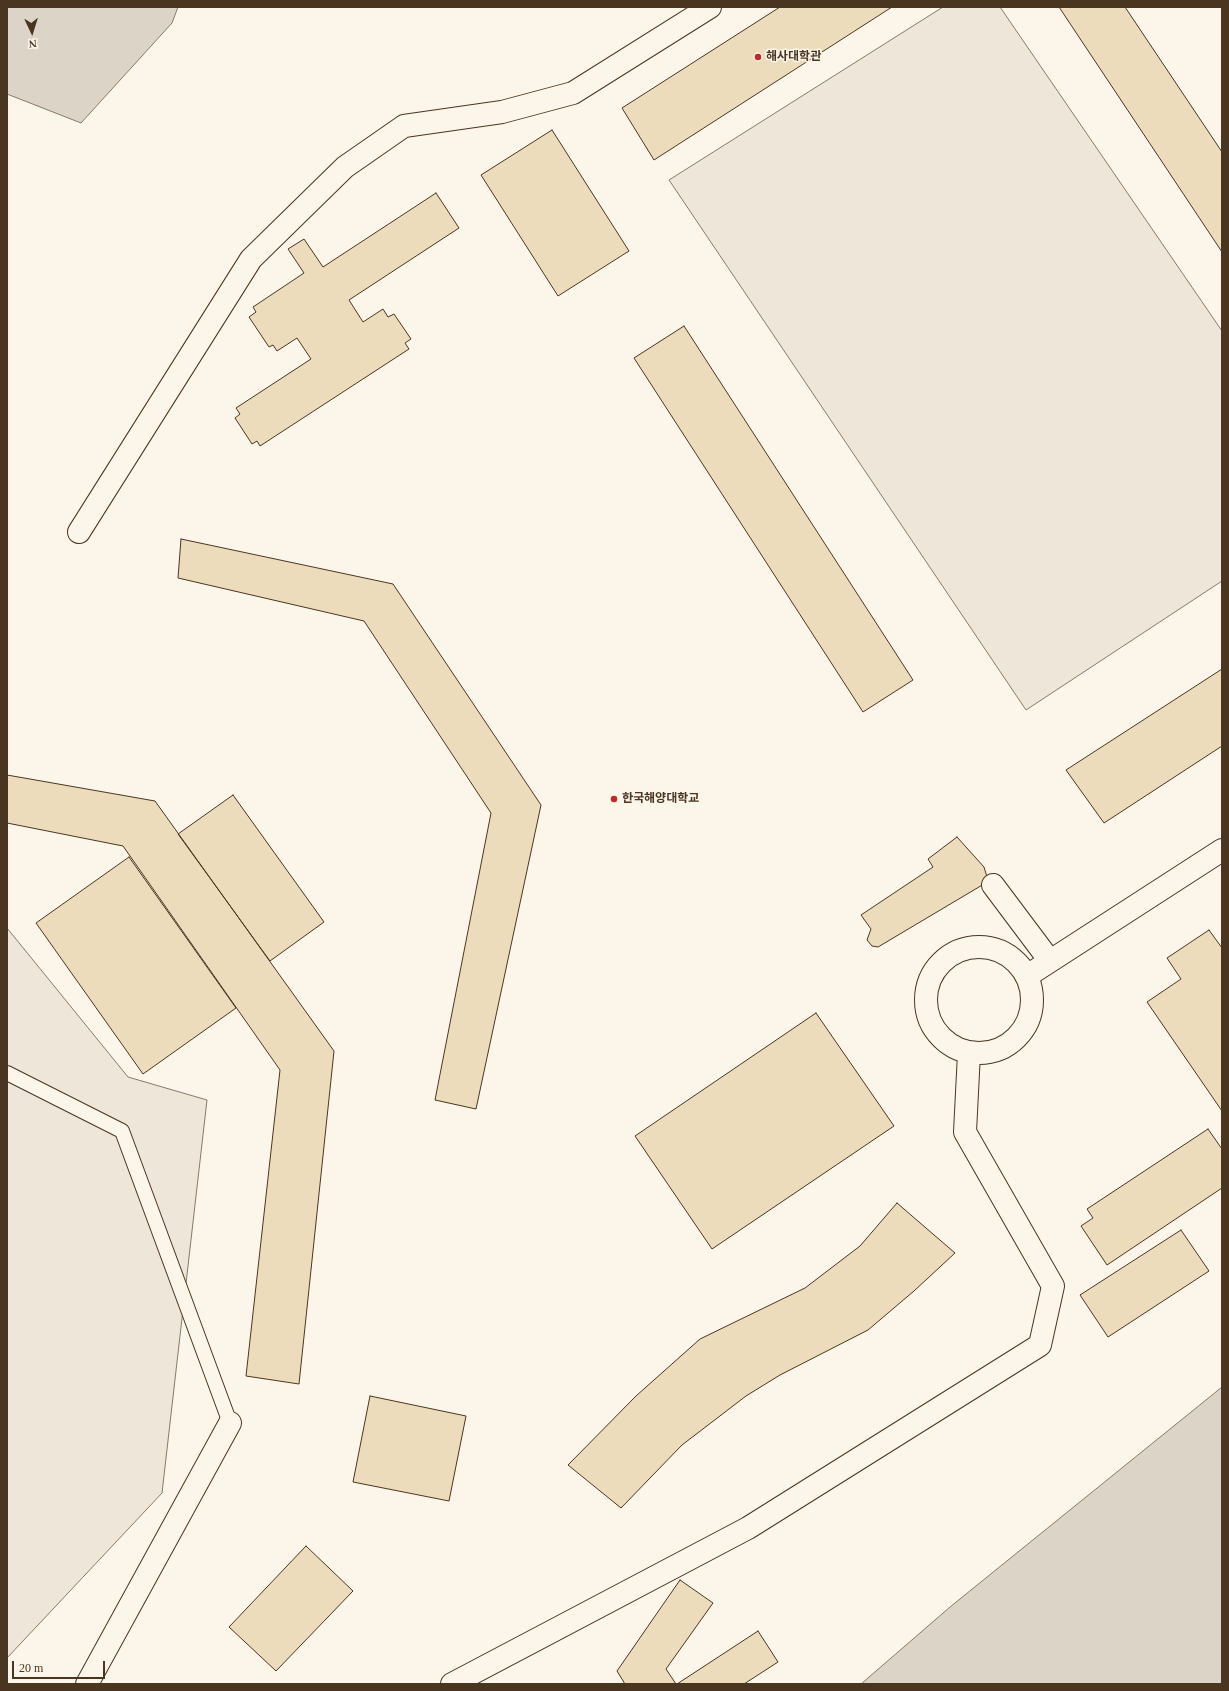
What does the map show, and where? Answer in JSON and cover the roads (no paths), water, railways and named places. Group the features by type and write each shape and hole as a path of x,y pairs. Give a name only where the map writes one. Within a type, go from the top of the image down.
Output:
{"street":[{"path":"79,532 251,259 345,167 404,126 502,112 573,93 710,7"},
{"path":"1027,976 1222,850"},
{"path":"993,885 1050,961"},
{"path":"986,947 1003,953 1016,963 1027,976 1032,993 1031,1010 1026,1026 1015,1040 1000,1049 983,1054 969,1053 950,1045 936,1033 928,1017 925,999 929,981 938,966 952,954 969,948 986,947"},
{"path":"452,1684 748,1528 1040,1345 1053,1286 965,1132 969,1053"},
{"path":"87,1684 230,1423"}],"lane":[{"path":"7,1073 122,1132 230,1423"}],"place":[{"name":"해사대학관","path":"758,57"},
{"name":"한국해양대학교","path":"614,799"}]}
